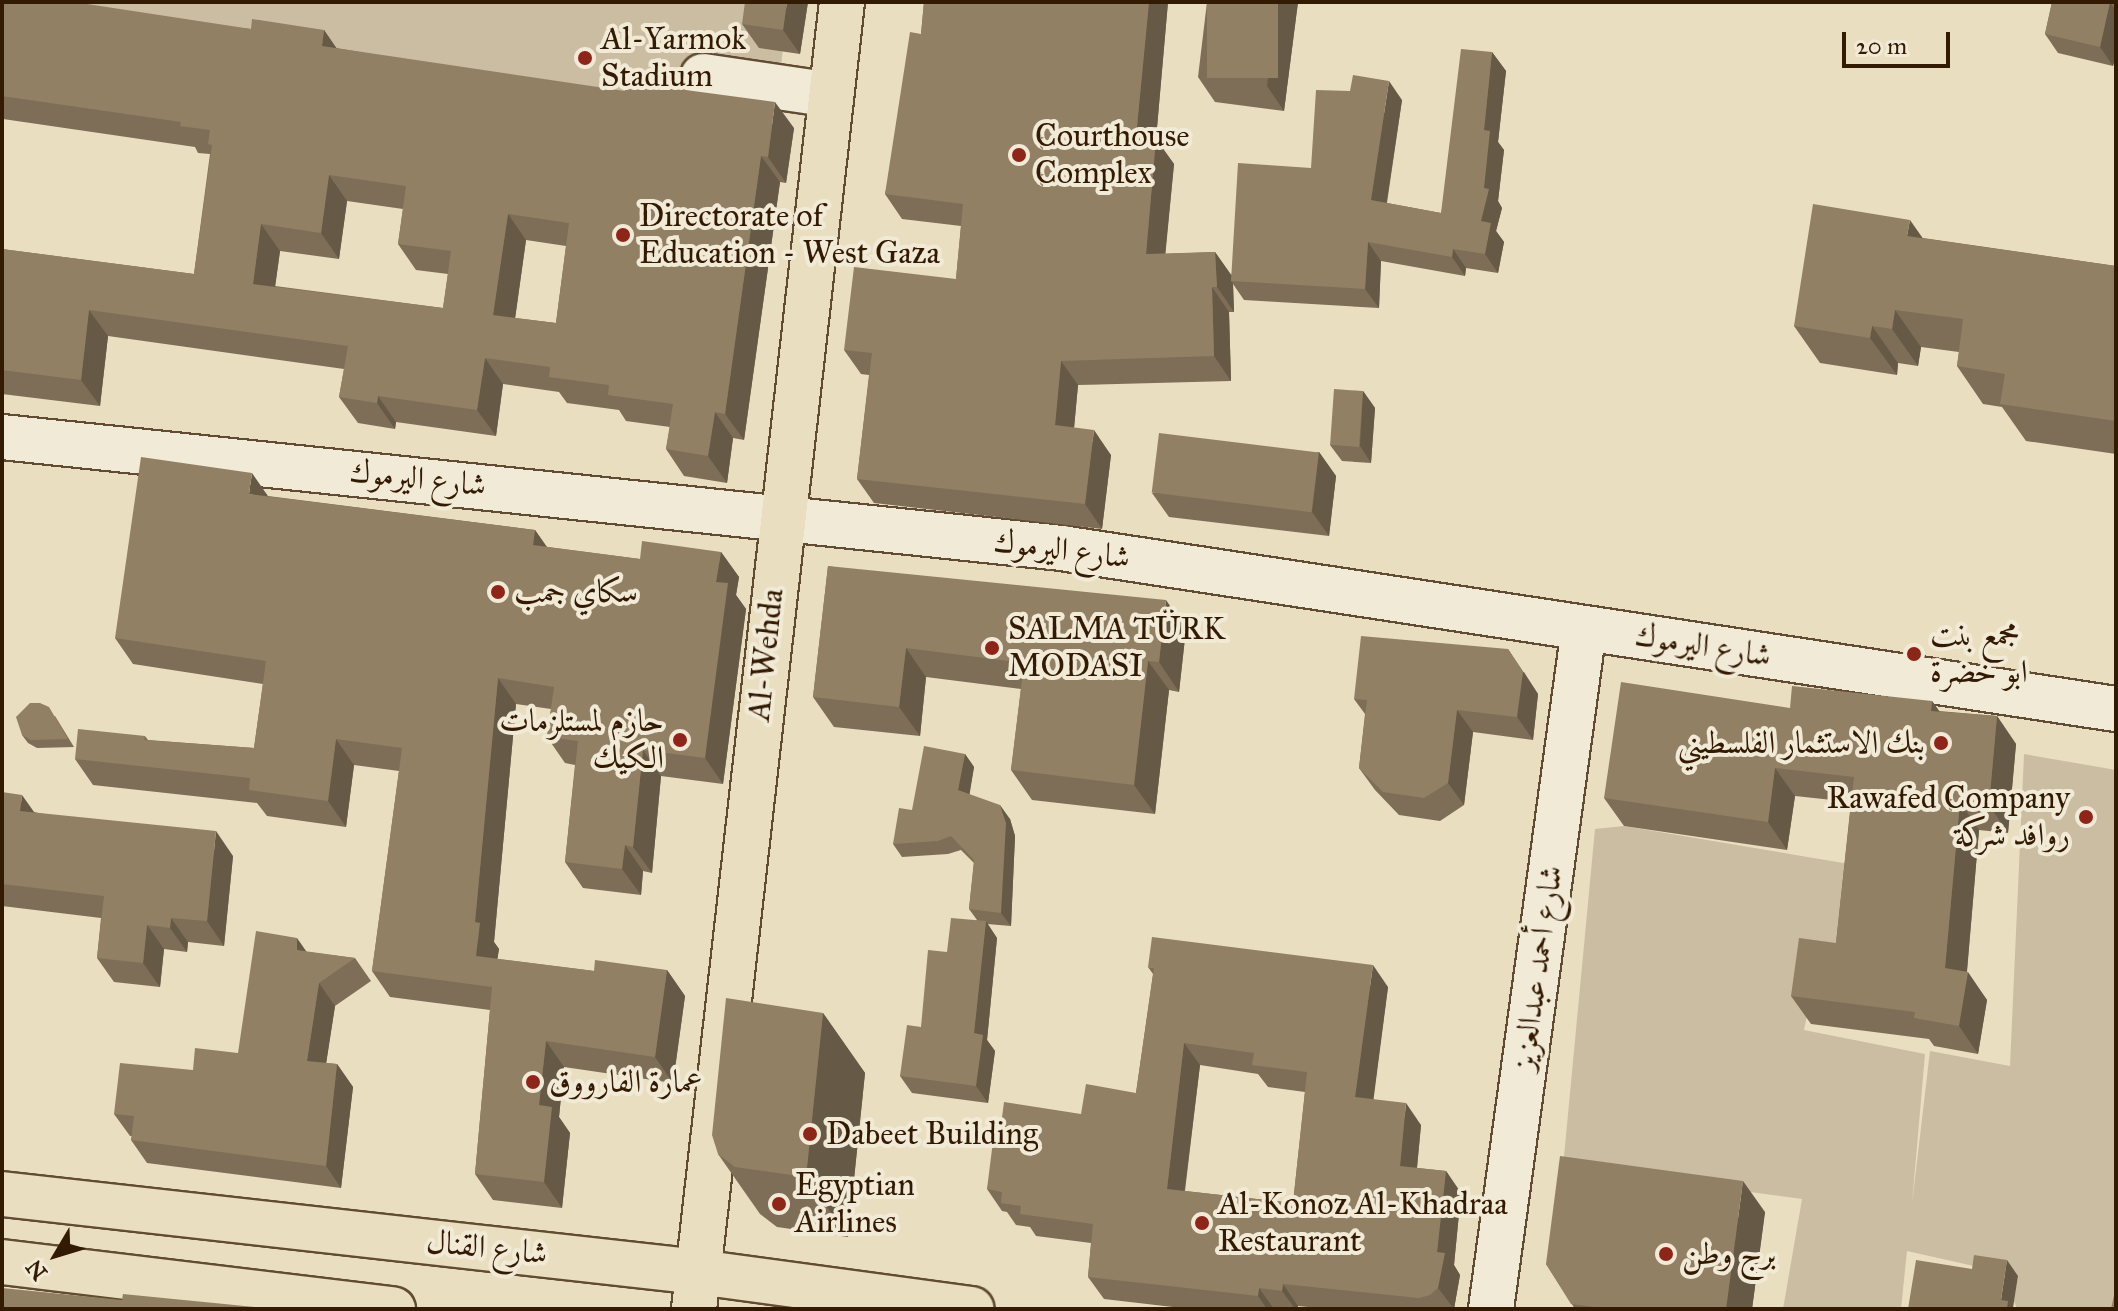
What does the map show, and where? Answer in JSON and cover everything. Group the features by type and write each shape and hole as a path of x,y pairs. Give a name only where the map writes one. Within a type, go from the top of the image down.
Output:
{"main road":[{"name":"Al-Wehda","path":"696,1290 781,518 842,2"},
{"name":"شارع القنال","path":"2,1194 696,1290 972,1309"},
{"path":"2,1262 393,1309"}],"street":[{"path":"703,76 831,95"},
{"name":"شارع اليرموك","path":"2,437 1061,548 2116,709"},
{"name":"شارع أحمد عبدالعزيز","path":"1491,1309 1584,628"}],"shaded area":[{"name":"Al-Yarmok Stadium","path":"2,2 788,2 776,113"},
{"path":"2024,754 2116,770 2116,1309 2017,1309 2014,1301 2018,1276 1907,1251 1901,1309 1783,1309 1802,1199 1563,1167 1595,829 1624,826 1867,867 1857,960 1820,952 1804,1030 1925,1054 1912,1204 1930,1051 2010,1066"}],"building":[{"path":"2,2 74,2 251,29 252,19 324,30 322,46 625,91 626,82 775,102 768,157 761,156 725,414 715,412 708,456 666,449 673,404 608,395 609,385 549,377 550,367 485,358 477,410 378,396 377,403 339,397 348,346 89,310 81,380 2,370 2,249 194,274 212,145 208,144 210,130 180,126 181,122 2,96","holes":["329,175 406,186 398,244 451,251 443,308 253,284 261,224 321,233","508,214 569,223 556,323 493,315"]},
{"path":"745,2 787,2 783,30 742,24"},
{"path":"924,2 1149,2 1136,137 1156,139 1146,254 1215,252 1217,287 1212,287 1214,356 1061,361 1055,425 1094,430 1085,504 857,479 872,353 844,350 854,267 956,279 963,204 885,194 910,32 921,34"},
{"path":"1207,2 1278,2 1278,78 1207,78"},
{"path":"2052,2 2110,2 2100,47 2045,34"},
{"path":"1461,49 1492,52 1484,130 1490,131 1484,188 1489,189 1481,221 1491,223 1485,254 1453,249 1452,257 1368,242 1365,289 1231,281 1238,163 1311,168 1316,90 1350,91 1353,75 1389,81 1371,200 1441,213"},
{"path":"1813,204 1910,220 1907,236 2116,266 2116,421 2000,404 2005,374 1957,366 1963,319 1895,310 1892,329 1872,326 1870,338 1794,326"},
{"path":"1334,389 1363,391 1359,447 1330,445"},
{"path":"1159,433 1319,453 1311,512 1152,493"},
{"path":"141,457 252,473 249,494 535,530 533,545 640,559 642,541 721,552 716,582 728,583 705,758 643,750 633,847 625,845 622,869 565,862 578,741 547,737 554,687 498,678 475,922 480,923 476,956 594,971 595,960 667,970 655,1057 546,1041 539,1105 552,1107 544,1182 475,1174 492,987 372,971 402,748 336,739 328,801 249,790 250,778 75,759 78,729 145,736 144,740 254,748 266,661 115,638"},
{"path":"828,566 1166,600 1159,662 1148,661 1134,785 1011,770 1024,663 906,648 899,707 813,697"},
{"path":"1361,636 1508,649 1523,672 1517,717 1457,710 1448,783 1424,798 1383,792 1359,768 1367,700 1354,699"},
{"path":"1621,682 1790,708 1792,686 1932,701 1931,711 1997,716 1989,805 1960,802 1945,968 1968,972 1959,1026 1914,1018 1915,1012 1791,996 1799,938 1836,943 1854,777 1775,768 1768,822 1604,798"},
{"path":"30,703 49,707 68,739 31,740 22,735 16,717"},
{"path":"924,746 965,754 958,790 1000,805 1006,823 1001,913 969,909 974,860 951,836 938,841 893,844 899,808 912,810"},
{"path":"2,792 22,795 20,811 216,831 207,921 171,918 170,928 147,925 143,963 97,958 104,896 2,884"},
{"path":"951,918 986,921 974,1033 983,1035 976,1086 900,1076 907,1025 921,1027 928,950 947,952"},
{"path":"256,931 297,938 297,950 355,958 319,983 307,1061 337,1064 326,1166 131,1140 134,1116 114,1114 120,1063 193,1070 195,1048 238,1053"},
{"path":"1152,937 1373,965 1355,1097 1406,1103 1400,1166 1446,1171 1437,1252 1445,1253 1438,1288 1430,1295 1419,1298 1283,1284 1282,1291 1259,1288 1258,1296 1088,1277 1093,1224 1020,1214 1021,1206 1001,1203 1002,1192 987,1189 993,1141 999,1141 1004,1102 1081,1114 1086,1084 1136,1093 1154,968 1148,967","holes":["1184,1043 1254,1053 1252,1065 1307,1072 1293,1203 1167,1189"]},
{"path":"726,998 823,1013 806,1177 735,1167 718,1154 712,1135"},
{"name":"برج وطن","path":"1560,1156 1743,1181 1726,1309 1611,1309 1571,1304 1546,1264"},
{"path":"1974,1255 2007,1260 2001,1300 2008,1301 2007,1309 1908,1309 1916,1260 1972,1269"},
{"path":"2116,1286 2116,1309 2111,1309"},
{"path":"2,1288 122,1300 123,1294 275,1309 2,1309"}],"place":[{"name":"Al-Yarmok Stadium","path":"585,58"},
{"name":"Courthouse Complex","path":"1019,155"},
{"name":"Directorate of Education - West Gaza","path":"623,235"},
{"name":"سكاي جمب","path":"498,592"},
{"name":"SALMA TÜRK MODASI","path":"992,648"},
{"name":"مجمع بنت ابو خضرة","path":"1914,654"},
{"name":"حازم لمستلزمات الكيك","path":"680,740"},
{"name":"بنك الاستثمار الفلسطيني","path":"1941,743"},
{"name":"Rawafed Company روافد شركة","path":"2086,817"},
{"name":"عمارة الفارووق","path":"533,1082"},
{"name":"Dabeet Building","path":"810,1134"},
{"name":"Egyptian Airlines","path":"779,1204"},
{"name":"Al-Konoz Al-Khadraa Restaurant","path":"1202,1223"},
{"name":"برج وطن","path":"1666,1254"}]}
